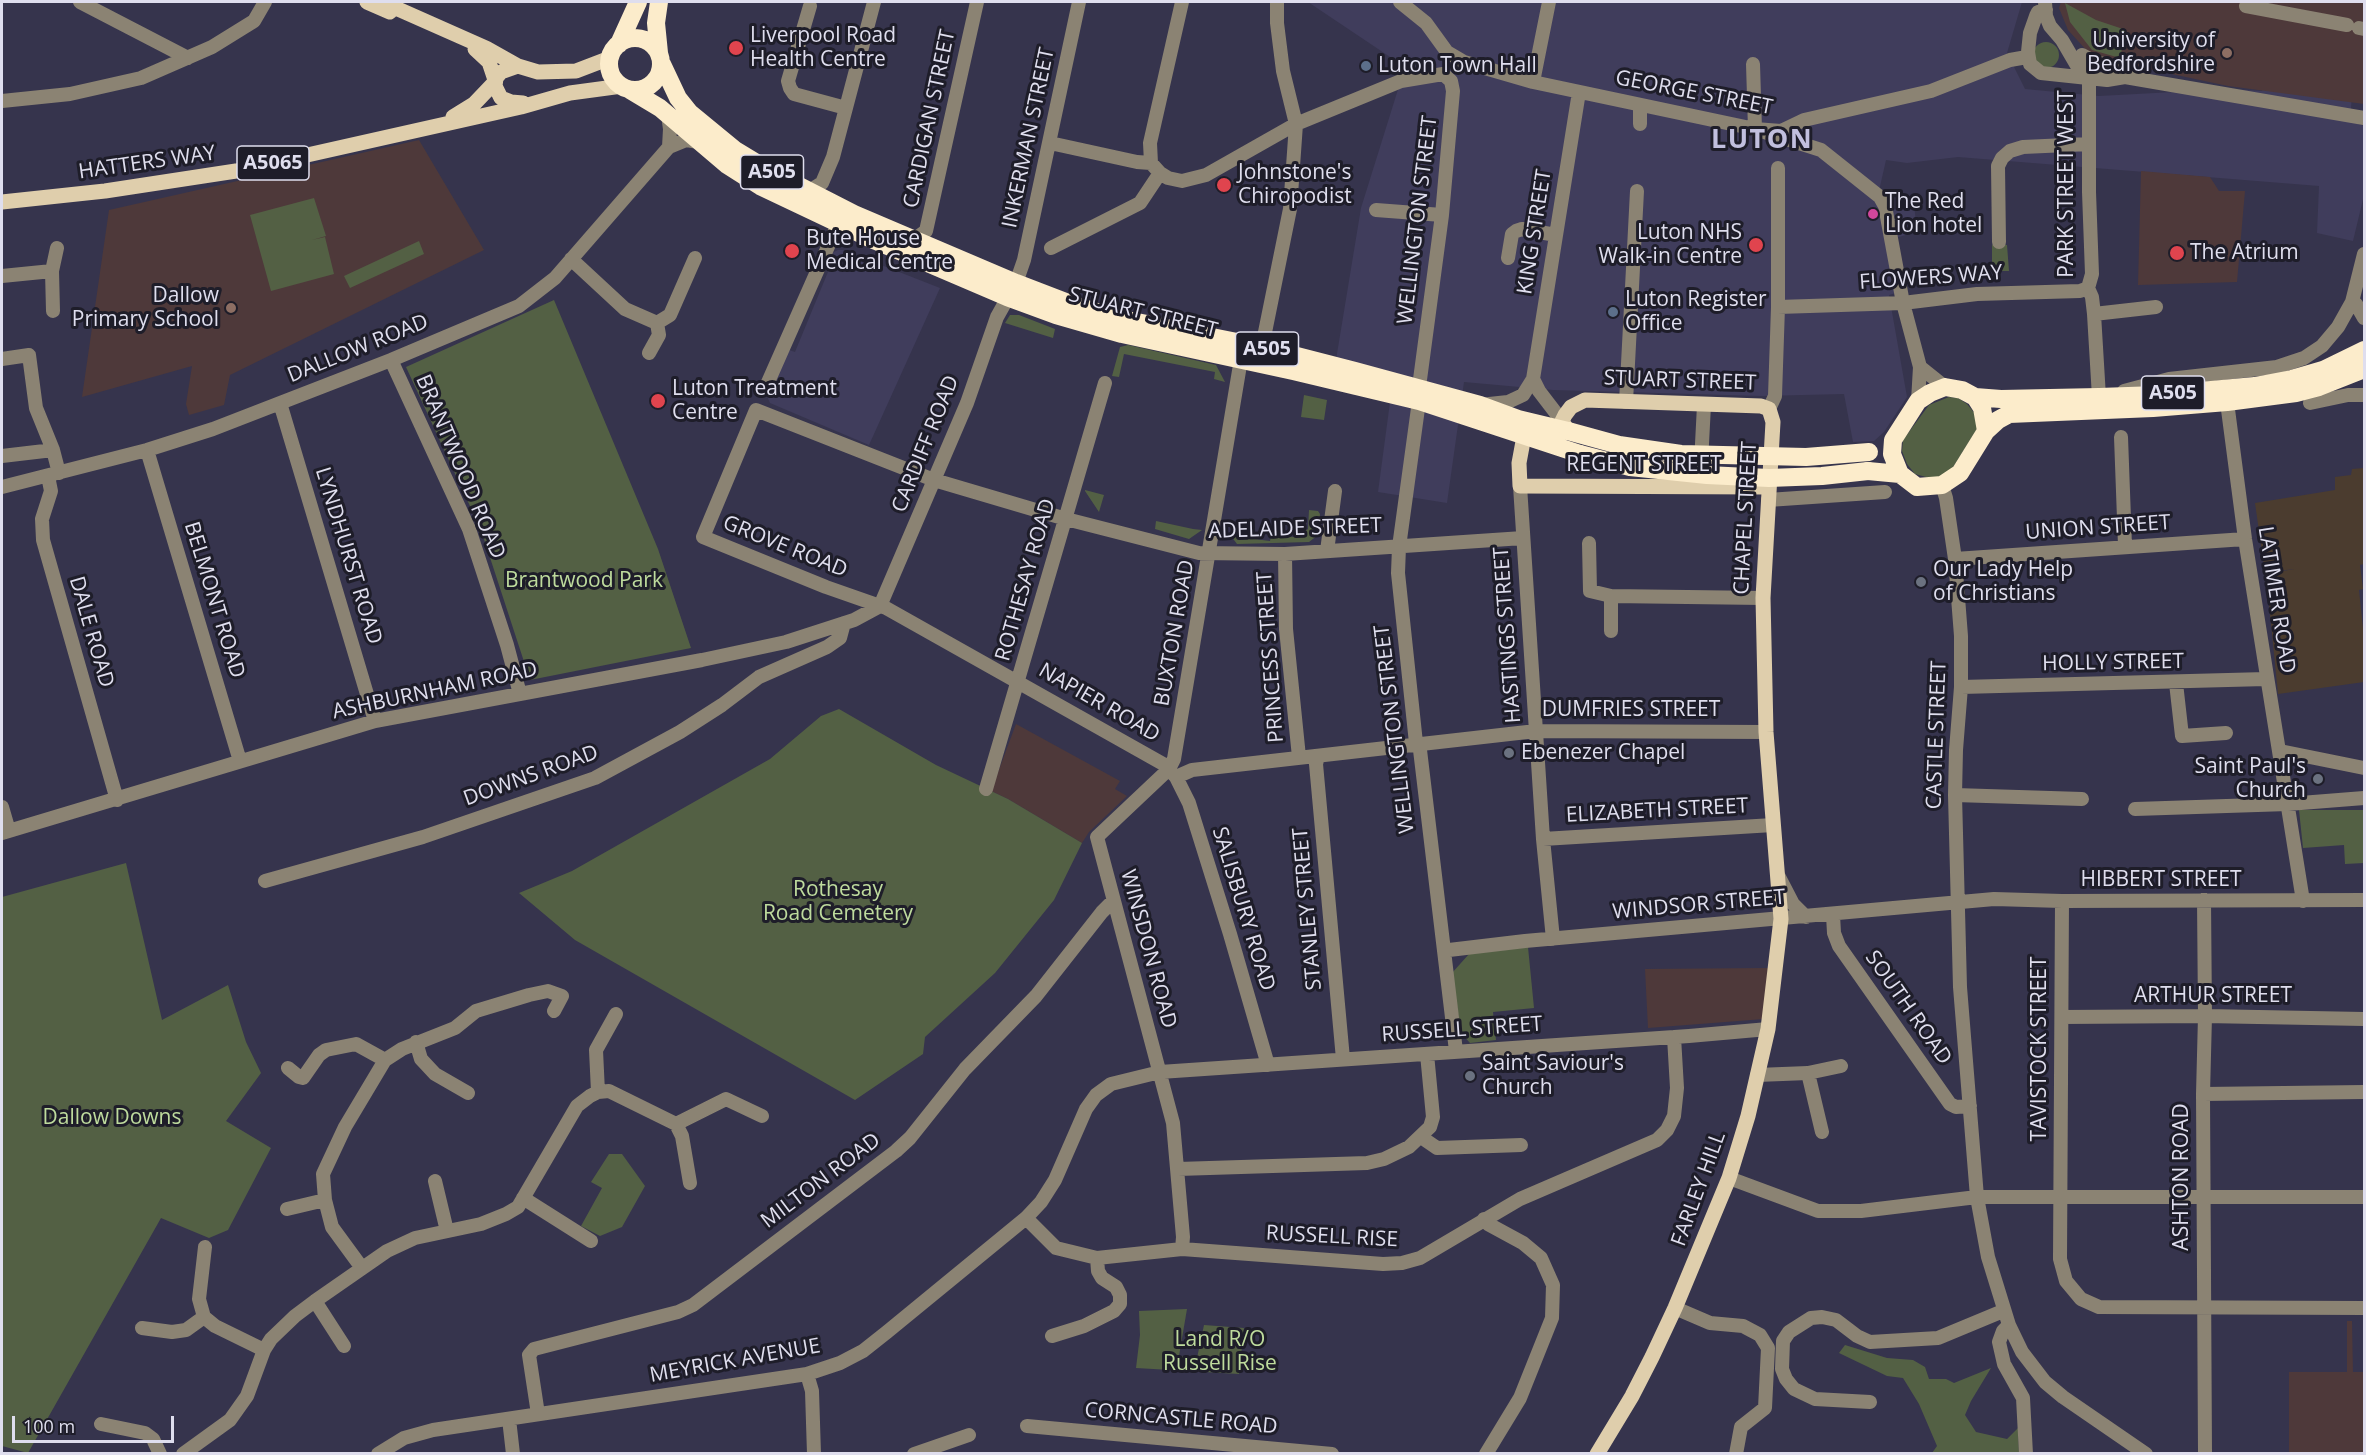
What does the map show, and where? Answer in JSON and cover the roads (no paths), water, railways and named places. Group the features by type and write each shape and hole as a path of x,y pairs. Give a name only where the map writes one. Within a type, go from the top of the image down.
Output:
{"highway":[{"path":"638,2 615,51 610,71 613,77 626,88 638,90 652,84 657,79 660,59 656,23 659,2"},
{"path":"615,51 626,40 642,39 655,47 660,59"},
{"name":"A505","path":"660,59 678,98 690,113 735,150 808,192 915,239"},
{"name":"A505","path":"626,88 668,115 727,165 760,186 838,224"},
{"name":"STUART STREET","path":"838,224 876,241 1011,290 1068,303 1117,318 1262,347 1419,394 1524,436 1630,467 1707,475 1769,478 1868,471 1900,474"},
{"name":"STUART STREET","path":"915,239 1056,315 1122,334 1480,405 1518,419 1565,426"},
{"name":"A505","path":"1945,387 1962,390 1975,397 2001,399 2157,395 2255,386 2292,379 2323,370 2364,350"},
{"name":"A505","path":"1900,474 1917,487 1942,485 1960,473 1986,431 2009,414 2131,410 2227,402 2296,393 2328,384 2364,369"},
{"path":"1900,474 1892,454 1893,440 1918,401 1945,387"},
{"path":"1975,397 1982,408 1986,431"},
{"name":"A505","path":"1565,426 1619,445 1681,454 1806,457 1869,452 1893,440"}],"main road":[{"path":"367,2 480,51 491,66 495,89 501,98 511,102 529,104"},
{"path":"382,2 486,48 518,66 538,72 576,71 615,51"},
{"name":"HATTERS WAY","path":"438,125 474,104 504,69 518,66"},
{"name":"HATTERS WAY","path":"2,202 105,191 224,173 570,93 626,88"},
{"name":"STUART STREET","path":"1565,426 1571,407 1585,400 1754,405 1769,409"},
{"name":"CHAPEL STREET","path":"1769,409 1773,422 1763,598 1766,732 1781,919"},
{"name":"HASTINGS STREET","path":"1520,486 1519,463 1524,436"},
{"name":"REGENT STREET","path":"1520,486 1700,486 1768,493"},
{"name":"FARLEY HILL","path":"1597,1454 1632,1396 1675,1308 1729,1178 1768,1029 1781,919"}],"street":[{"path":"80,2 188,58"},
{"path":"2,101 70,94 131,80 188,58 254,21 265,2"},
{"path":"808,192 822,183 833,157 874,2"},
{"name":"CARDIGAN STREET","path":"915,239 926,231 977,2"},
{"name":"INKERMAN STREET","path":"1011,290 1024,260 1079,2"},
{"path":"1051,248 1140,203 1156,168 1150,142 1182,2"},
{"path":"1262,347 1290,209 1296,124 1283,71 1277,23 1277,2"},
{"path":"1050,143 1137,162 1156,168 1168,178 1182,181 1206,175 1296,124 1387,86 1431,75 1447,52 1426,23 1400,2"},
{"path":"1533,82 1549,2"},
{"path":"810,6 788,81 790,88 794,94 846,108"},
{"path":"2089,79 2083,76 2062,40 2050,26 2046,6 2036,16 2030,33 2027,57 2032,68 2041,73 2089,79 2108,80 2125,77 2364,118"},
{"path":"2246,6 2357,27"},
{"path":"2062,40 2085,57 2110,66 2125,77"},
{"name":"GEORGE STREET","path":"1447,52 1464,62 1533,82 1755,129 1781,131 1804,120 1931,91 2010,60 2027,57"},
{"name":"PARK STREET WEST","path":"2085,57 2092,76 2089,79 2092,274 2088,288 2092,297 2094,314 2099,397"},
{"path":"1753,64 1755,129 1821,150 1880,197 1885,206 1903,303 1920,367 1918,401"},
{"name":"WELLINGTON STREET","path":"1431,75 1443,74 1453,86 1442,215 1399,546 1398,573 1416,743 1420,750 1456,1051"},
{"name":"KING STREET","path":"1533,379 1578,92"},
{"path":"1640,106 1640,124"},
{"path":"668,115 669,147 686,140 699,142"},
{"path":"1998,242 1998,166 2002,158 2010,151 2023,147 2089,144"},
{"name":"DALLOW ROAD","path":"2,487 147,450 213,429 391,360 519,306 555,278 669,147"},
{"name":"CHAPEL STREET","path":"1769,409 1776,396 1778,168"},
{"path":"1626,402 1637,191"},
{"path":"1376,210 1442,215"},
{"path":"765,389 838,224"},
{"path":"1508,258 1512,234 1516,231 1521,229 1556,235"},
{"path":"53,311 52,271 57,248"},
{"path":"2099,397 2169,379 2277,367 2304,358 2331,338 2352,302 2364,254"},
{"path":"657,323 670,315 695,258"},
{"path":"571,259 625,309 657,323"},
{"path":"2,276 52,271"},
{"name":"FLOWERS WAY","path":"1778,307 1903,303 1977,294 2080,291 2088,288"},
{"name":"CARDIFF ROAD","path":"880,606 967,403 997,317 1011,290"},
{"path":"2352,302 2356,304 2364,318"},
{"path":"2094,314 2156,307"},
{"path":"649,353 659,335 657,323"},
{"name":"DALE ROAD","path":"2,359 29,355 36,408 53,450 54,475 42,519 43,540 117,800"},
{"name":"BUXTON ROAD","path":"1172,773 1241,359"},
{"name":"BRANTWOOD ROAD","path":"391,360 469,529 507,645 520,694"},
{"path":"1920,367 1945,387"},
{"path":"1480,405 1508,402 1523,395 1533,379"},
{"path":"1533,379 1565,426"},
{"name":"ROTHESAY ROAD","path":"986,789 1105,383"},
{"path":"2310,403 2348,395 2364,395"},
{"name":"LATIMER ROAD","path":"2227,402 2244,539 2303,901"},
{"name":"LYNDHURST ROAD","path":"280,403 375,721"},
{"path":"1700,486 1704,405"},
{"name":"ADELAIDE STREET","path":"756,410 934,480 1066,519 1188,551 1210,554 1285,554 1522,538"},
{"name":"GROVE ROAD","path":"756,410 703,537 880,606"},
{"path":"2121,437 2125,546"},
{"path":"2,456 53,450"},
{"name":"BELMONT ROAD","path":"147,450 240,761"},
{"name":"CASTLE STREET","path":"1942,485 1955,560 1961,636 1961,687 1955,795 1960,987 1977,1197 1988,1257 2009,1325 2022,1352 2045,1382 2146,1454"},
{"name":"HASTINGS STREET","path":"1520,486 1543,838 1553,939"},
{"path":"1327,551 1335,491"},
{"path":"1768,493 1885,492"},
{"name":"UNION STREET","path":"1955,560 2244,539"},
{"path":"1589,543 1590,591 1611,596 1763,598"},
{"name":"PRINCESS STREET","path":"1285,554 1286,629 1299,758"},
{"path":"1611,596 1611,631"},
{"name":"ASHBURNHAM ROAD","path":"5,832 375,721 774,644 844,623 880,606"},
{"name":"NAPIER ROAD","path":"880,606 1160,761 1172,773"},
{"name":"DOWNS ROAD","path":"265,881 423,837 595,778 680,732 722,705 759,677 827,647 840,638 844,623"},
{"name":"HOLLY STREET","path":"1961,687 2266,679"},
{"path":"2176,683 2182,736 2226,733"},
{"name":"DUMFRIES STREET","path":"1172,773 1536,730 1766,732"},
{"path":"2280,751 2364,768"},
{"name":"STANLEY STREET","path":"1318,756 1316,764 1343,1059"},
{"name":"WINSDON ROAD","path":"1172,773 1096,837 1173,1123 1183,1237 1182,1250"},
{"name":"SALISBURY ROAD","path":"1172,773 1189,803 1268,1065"},
{"path":"1955,795 2082,799"},
{"path":"2135,809 2288,804 2364,798"},
{"path":"2,807 5,832"},
{"name":"ELIZABETH STREET","path":"1543,838 1773,825"},
{"name":"CHAPEL STREET","path":"1777,872 1788,895 1806,917"},
{"name":"HIBBERT STREET","path":"1958,902 1994,899 2062,901 2364,900"},
{"name":"ASHTON ROAD","path":"2204,900 2205,1454"},
{"name":"MILTON ROAD","path":"538,1414 529,1355 534,1349 678,1312 693,1305 896,1151 910,1138 965,1069 1036,996 1113,901"},
{"name":"TAVISTOCK STREET","path":"2062,901 2060,1259 2066,1281 2081,1299 2099,1307 2364,1308"},
{"name":"WINDSOR STREET","path":"1445,953 1449,950 1553,939 1958,902"},
{"name":"CASTLE STREET","path":"1940,904 1952,917 1954,954 1960,987"},
{"name":"SOUTH ROAD","path":"1833,915 1834,933 1839,946 1950,1104 1956,1107 1970,1106"},
{"path":"362,1268 332,1227 325,1200 323,1174 345,1127 385,1060 393,1053 416,1042 455,1028 476,1011 548,991 566,990 554,1011"},
{"path":"598,1092 596,1050 616,1014"},
{"name":"ARTHUR STREET","path":"2062,1017 2205,1016 2364,1019"},
{"name":"RUSSELL STREET","path":"1160,1072 1768,1029"},
{"name":"RUSSELL RISE","path":"1026,1218 1056,1248 1097,1258 1182,1250 1383,1264 1402,1263 1420,1258 1520,1199 1657,1140 1667,1130 1674,1116 1677,1088 1674,1037"},
{"path":"416,1042 421,1059 435,1074 468,1093"},
{"path":"288,1068 303,1078 319,1055 326,1050 356,1044 385,1060"},
{"path":"1178,1169 1367,1162 1384,1159 1401,1151 1421,1137 1430,1127 1433,1117 1427,1054"},
{"path":"1757,1075 1808,1073 1841,1066"},
{"name":"MEYRICK AVENUE","path":"378,1454 404,1438 433,1430 807,1374 840,1363 863,1351 1026,1218 1041,1202 1055,1180 1086,1109 1096,1095 1111,1084 1160,1072"},
{"path":"1808,1073 1822,1132"},
{"path":"183,1454 230,1420 247,1396 264,1350 280,1329 315,1301 387,1251 415,1238 481,1224 518,1207 577,1106 598,1092 609,1091 619,1094 676,1124 682,1136 690,1183"},
{"path":"2203,1094 2364,1092"},
{"path":"676,1124 726,1099 762,1116"},
{"path":"1421,1137 1437,1148 1521,1145"},
{"path":"1729,1178 1818,1211 1861,1211 1977,1197 2364,1197"},
{"path":"435,1181 447,1231"},
{"path":"523,1198 591,1241"},
{"path":"287,1209 325,1200"},
{"path":"1484,1219 1488,1224 1523,1243 1541,1258 1553,1285 1552,1318 1520,1398 1486,1454"},
{"path":"205,1247 199,1299 204,1317 215,1326 264,1350"},
{"path":"1052,1336 1084,1326 1114,1311 1120,1304 1120,1294 1116,1287 1102,1278 1098,1271 1097,1258"},
{"path":"315,1301 344,1346"},
{"path":"1675,1308 1710,1323 1743,1326 1760,1335 1768,1348 1765,1408 1741,1427 1736,1454"},
{"path":"1870,1402 1815,1399 1794,1389 1786,1379 1782,1368 1783,1341 1789,1332 1812,1318 1822,1317 1836,1320 1857,1336 1870,1342 1938,1338 2003,1311"},
{"path":"142,1328 172,1332 186,1330 204,1317"},
{"path":"2009,1325 2003,1331 1999,1342 2004,1364 2023,1398 2026,1454"},
{"path":"807,1374 812,1391 814,1454"},
{"path":"509,1419 513,1454"},
{"path":"101,1424 145,1433 153,1439 160,1454"},
{"name":"CORNCASTLE ROAD","path":"1027,1426 1332,1454"},
{"path":"914,1454 969,1435"}],"place":[{"name":"Liverpool Road Health Centre","path":"736,48"},
{"name":"University of Bedfordshire","path":"2227,53"},
{"name":"Luton Town Hall","path":"1366,66"},
{"name":"Johnstone's Chiropodist","path":"1224,185"},
{"name":"The Red Lion hotel","path":"1873,214"},
{"name":"Luton NHS Walk-in Centre","path":"1756,245"},
{"name":"Bute House Medical Centre","path":"792,251"},
{"name":"The Atrium","path":"2177,253"},
{"name":"Dallow Primary School","path":"231,308"},
{"name":"Luton Register Office","path":"1613,312"},
{"name":"Luton Treatment Centre","path":"658,401"},
{"name":"Our Lady Help of Christians","path":"1921,582"},
{"name":"Ebenezer Chapel","path":"1509,753"},
{"name":"Saint Paul's Church","path":"2318,779"},
{"name":"Saint Saviour's Church","path":"1470,1076"}],"district":[{"name":"LUTON","path":"1762,140"}],"park label":[{"name":"Brantwood Park","path":"584,581"},
{"name":"Rothesay Road Cemetery","path":"838,902"},
{"name":"Dallow Downs","path":"112,1118"},
{"name":"Land R/O Russell Rise","path":"1220,1352"}]}
